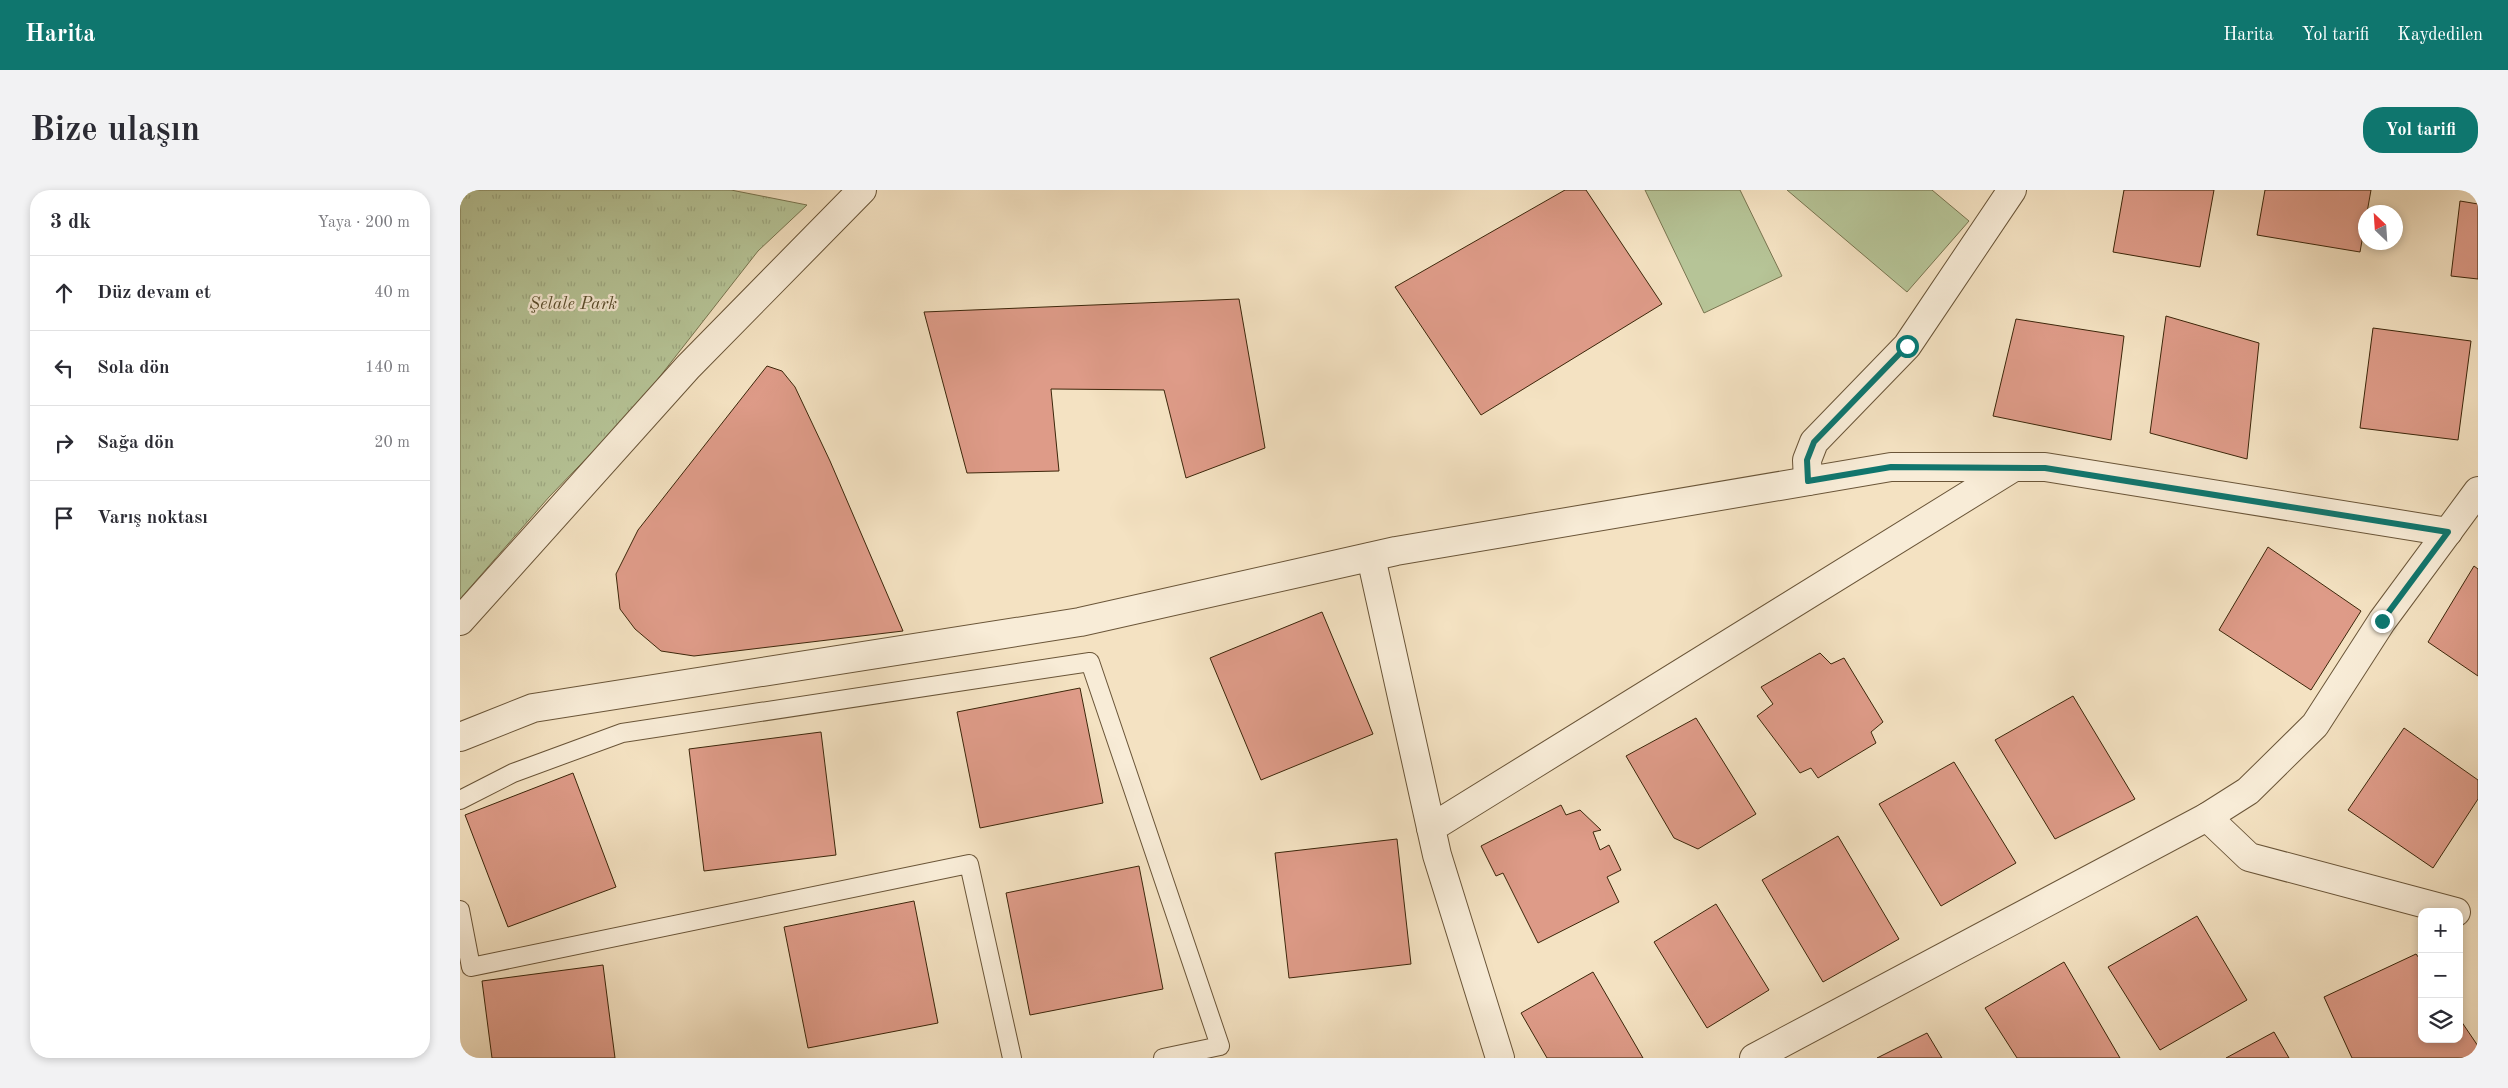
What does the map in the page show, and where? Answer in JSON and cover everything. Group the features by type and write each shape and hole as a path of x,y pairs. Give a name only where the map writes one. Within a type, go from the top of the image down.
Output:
{"street":[{"path":"460,622 688,367 862,190"},
{"path":"1808,481 1807,460 1814,442 1907,346 2012,190"},
{"path":"460,737 533,708 1080,622 1371,557 1891,467 2045,468 2448,532"},
{"path":"1431,828 2014,467"},
{"path":"1754,1058 2207,817 2248,791 2315,724 2382,621 2478,491"},
{"path":"1371,557 1437,856 1500,1058"},
{"path":"2207,817 2249,857 2443,908"},
{"path":"2463,914 2478,918"}],"lane":[{"path":"460,800 513,773 622,733 1090,662 1220,1046 1163,1058"},
{"path":"460,910 471,967 969,864 1012,1058"}],"green space":[{"name":"Şelale Park","path":"460,190 731,190 807,205 758,251 636,407 549,497 460,599"},
{"path":"1645,190 1740,190 1782,276 1704,313"},
{"path":"1787,190 1932,190 1969,221 1907,292"}],"building":[{"path":"1565,190 1586,190 1662,304 1481,415 1395,287"},
{"path":"2124,190 2214,190 2200,267 2113,252"},
{"path":"2265,190 2371,190 2368,205 2358,205 2358,250 2360,250 2360,252 2257,235"},
{"path":"2460,201 2478,204 2478,279 2451,276"},
{"path":"1239,299 1265,448 1186,478 1164,390 1051,389 1059,471 967,473 924,312"},
{"path":"2166,316 2259,343 2247,459 2150,433"},
{"path":"2016,319 2124,336 2111,440 1993,416"},
{"path":"2373,328 2471,341 2458,440 2360,428"},
{"path":"767,366 782,371 795,387 830,461 903,631 694,656 661,651 635,629 620,609 616,574 638,530"},
{"path":"2268,547 2361,611 2311,690 2219,630"},
{"path":"2474,566 2478,569 2478,676 2428,642"},
{"path":"1322,612 1373,734 1261,780 1210,658"},
{"path":"1820,653 1831,664 1844,658 1883,722 1871,732 1876,743 1818,778 1811,768 1800,773 1757,716 1773,704 1761,687"},
{"path":"1080,688 1103,803 980,828 957,712"},
{"path":"2073,696 2135,799 2055,839 1995,740"},
{"path":"1696,718 1756,814 1698,849 1674,838 1626,756"},
{"path":"2404,728 2478,780 2478,799 2433,868 2348,810"},
{"path":"821,732 836,855 704,871 689,749"},
{"path":"1954,762 2016,863 1941,906 1879,804"},
{"path":"573,773 616,887 508,927 465,815"},
{"path":"1561,805 1566,815 1580,810 1601,830 1593,832 1600,850 1609,845 1621,870 1607,877 1619,902 1538,943 1503,873 1496,876 1481,846"},
{"path":"1838,836 1899,939 1823,982 1762,880"},
{"path":"1397,839 1411,964 1289,978 1275,853"},
{"path":"1139,866 1163,989 1030,1015 1006,893"},
{"path":"914,901 938,1023 808,1048 784,927"},
{"path":"1716,904 1769,990 1707,1028 1654,942"},
{"path":"2197,916 2247,1000 2160,1050 2108,967"},
{"path":"2416,954 2418,957 2418,1043 2463,1043 2463,1024 2478,1046 2478,1054 2468,1058 2352,1058 2324,997"},
{"path":"2064,962 2120,1058 2017,1058 1985,1008"},
{"path":"603,965 615,1058 492,1058 482,981"},
{"path":"1593,972 1643,1058 1547,1058 1521,1013"},
{"path":"2274,1032 2289,1058 2226,1058"},
{"path":"1927,1033 1942,1058 1877,1058"}],"route":[{"path":"1907,346 1814,442 1807,460 1808,481 1891,467 2045,468 2448,532 2382,621"}]}
